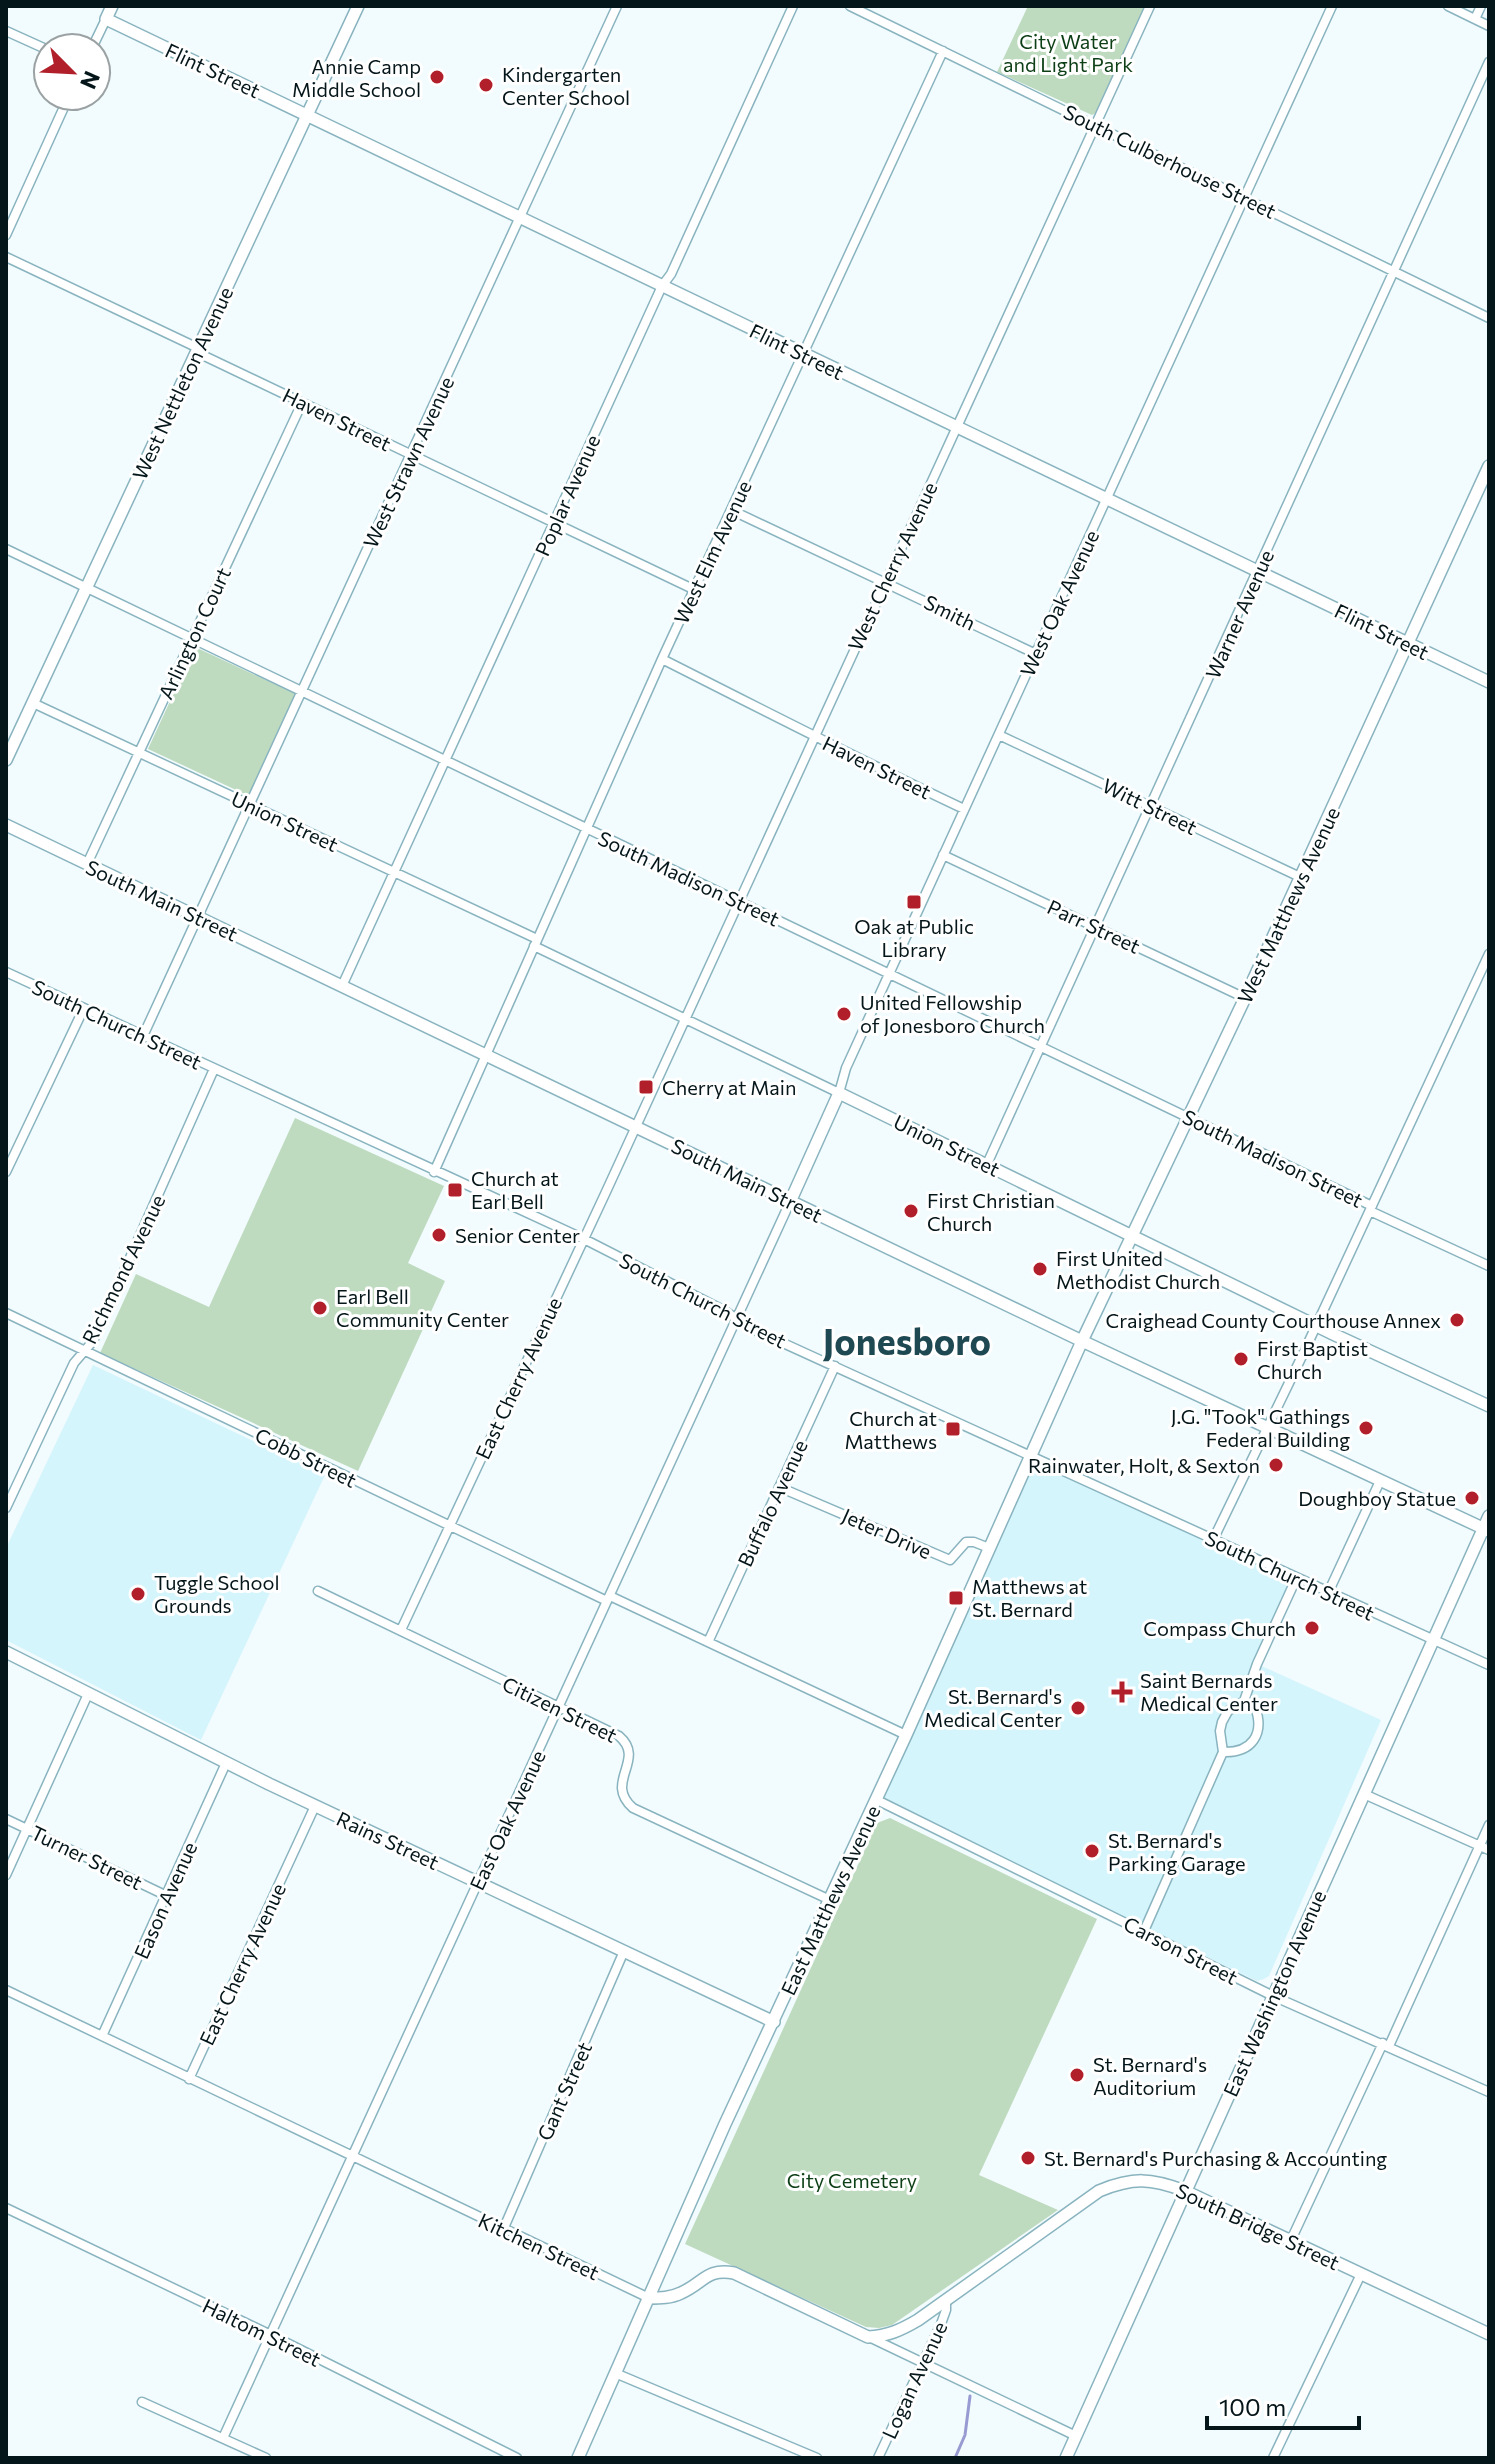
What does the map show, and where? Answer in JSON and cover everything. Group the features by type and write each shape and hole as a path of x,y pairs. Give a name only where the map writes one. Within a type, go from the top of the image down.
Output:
{"street":[{"path":"100,32 112,6"},
{"name":"West Nettleton Avenue","path":"6,760 358,6"},
{"name":"West Strawn Avenue","path":"143,1036 617,6"},
{"name":"Poplar Avenue","path":"342,986 793,6"},
{"name":"South Culberhouse Street","path":"850,6 1489,318"},
{"name":"West Cherry Avenue","path":"635,1126 1150,6"},
{"name":"West Oak Avenue","path":"790,1202 839,1093 846,1068 1332,6"},
{"path":"1448,6 1489,26"},
{"path":"1475,19 1481,6"},
{"name":"Flint Street","path":"106,19 1489,682"},
{"path":"6,31 32,43"},
{"name":"West Elm Avenue","path":"434,1172 662,659 943,51"},
{"name":"Warner Avenue","path":"987,1164 1489,62"},
{"path":"6,235 62,112"},
{"name":"Haven Street","path":"6,257 302,403 695,590"},
{"name":"Arlington Court","path":"87,864 302,403"},
{"name":"West Matthews Avenue","path":"1082,1341 1245,998 1489,466"},
{"name":"Smith","path":"731,510 1036,654"},
{"name":"South Madison Street","path":"6,549 890,973 1489,1266"},
{"name":"Haven Street","path":"662,659 778,716 813,737 964,809"},
{"name":"Union Street","path":"33,703 394,872 685,1019 1317,1326 1489,1406"},
{"name":"Witt Street","path":"999,735 1300,877"},
{"name":"South Main Street","path":"6,825 790,1202 1486,1530"},
{"name":"Parr Street","path":"943,855 1245,998"},
{"path":"1213,1540 1317,1326 1489,954"},
{"name":"South Church Street","path":"6,972 584,1239 685,1289 750,1328 1489,1665"},
{"path":"6,1172 84,1008"},
{"name":"Richmond Avenue","path":"6,1508 74,1363 93,1341 214,1069"},
{"name":"East Cherry Avenue","path":"401,1630 635,1126"},
{"name":"East Oak Avenue","path":"223,2438 790,1202"},
{"name":"Cobb Street","path":"6,1313 449,1526 709,1640 906,1735"},
{"name":"East Matthews Avenue","path":"578,2458 1082,1341"},
{"name":"Buffalo Avenue","path":"709,1640 835,1366"},
{"path":"1328,1593 1380,1481"},
{"name":"Jeter Drive","path":"779,1487 950,1560 966,1542 989,1548"},
{"name":"East Washington Avenue","path":"1066,2458 1434,1639 1486,1530 1489,1516"},
{"path":"1144,1931 1223,1752 1222,1722 1228,1711 1244,1701 1257,1664 1296,1579"},
{"name":"Citizen Street","path":"318,1591 619,1736 627,1743 630,1754 621,1784 622,1795 633,1808 830,1900"},
{"name":"Rains Street","path":"6,1652 315,1806 774,2022"},
{"path":"6,1875 88,1694"},
{"path":"1223,1752 1243,1749 1257,1735 1259,1720 1255,1707 1244,1701"},
{"name":"Eason Avenue","path":"102,2036 226,1763"},
{"path":"1364,1794 1489,1850"},
{"name":"Carson Street","path":"877,1800 1273,1996 1489,2092"},
{"name":"East Cherry Avenue","path":"189,2079 315,1806"},
{"name":"Turner Street","path":"6,1819 167,1896"},
{"path":"1291,2240 1489,1825"},
{"name":"Gant Street","path":"503,2230 624,1951"},
{"name":"Kitchen Street","path":"6,1990 649,2298"},
{"name":"South Bridge Street","path":"868,2337 895,2333 1099,2191 1121,2182 1144,2180 1185,2191 1489,2334"},
{"name":"Haltom Street","path":"6,2208 517,2458"},
{"path":"649,2298 684,2292 720,2271 734,2273 1076,2436"},
{"path":"1273,2458 1361,2274"},
{"name":"Logan Avenue","path":"878,2458 923,2364 946,2310 946,2300"},
{"path":"615,2373 817,2458"},
{"path":"142,2402 266,2458"}],"shaded area":[{"name":"Tuggle School Grounds","path":"93,1365 325,1475 201,1740 6,1640 6,1548"},
{"name":"Saint Bernards Medical Center","path":"1030,1457 1296,1579 1257,1664 1381,1720 1269,1976 1264,1979 1257,1981 879,1799"}],"green space":[{"name":"City Water and Light Park","path":"1028,6 1146,6 1096,113 1092,115 997,72"},
{"path":"195,647 296,694 249,796 148,749"},
{"path":"295,1118 444,1186 408,1263 445,1281 358,1471 100,1353 136,1274 209,1307"},
{"name":"City Cemetery","path":"890,1818 1097,1919 979,2175 1058,2210 892,2325 879,2328 866,2327 685,2244 877,1823"}],"waterway":[{"path":"955,2458 965,2435 970,2396"}],"place":[{"name":"Annie Camp Middle School","path":"437,77"},
{"name":"Kindergarten Center School","path":"486,85"},
{"name":"Oak at Public Library","path":"914,902"},
{"name":"United Fellowship of Jonesboro Church","path":"844,1014"},
{"name":"Cherry at Main","path":"646,1087"},
{"name":"Church at Earl Bell","path":"455,1190"},
{"name":"First Christian Church","path":"911,1211"},
{"name":"Senior Center","path":"439,1235"},
{"name":"First United Methodist Church","path":"1040,1269"},
{"name":"Earl Bell Community Center","path":"320,1308"},
{"name":"Craighead County Courthouse Annex","path":"1457,1320"},
{"name":"First Baptist Church","path":"1241,1359"},
{"name":"J.G. \"Took\" Gathings Federal Building","path":"1366,1428"},
{"name":"Church at Matthews","path":"953,1429"},
{"name":"Rainwater, Holt, & Sexton","path":"1276,1465"},
{"name":"Doughboy Statue","path":"1472,1498"},
{"name":"Tuggle School Grounds","path":"138,1594"},
{"name":"Matthews at St. Bernard","path":"956,1598"},
{"name":"Compass Church","path":"1312,1628"},
{"name":"Saint Bernards Medical Center","path":"1122,1692"},
{"name":"St. Bernard's Medical Center","path":"1078,1708"},
{"name":"St. Bernard's Parking Garage","path":"1092,1851"},
{"name":"St. Bernard's Auditorium","path":"1077,2075"},
{"name":"St. Bernard's Purchasing & Accounting","path":"1028,2158"}],"district":[{"name":"Jonesboro","path":"907,1340"}]}
